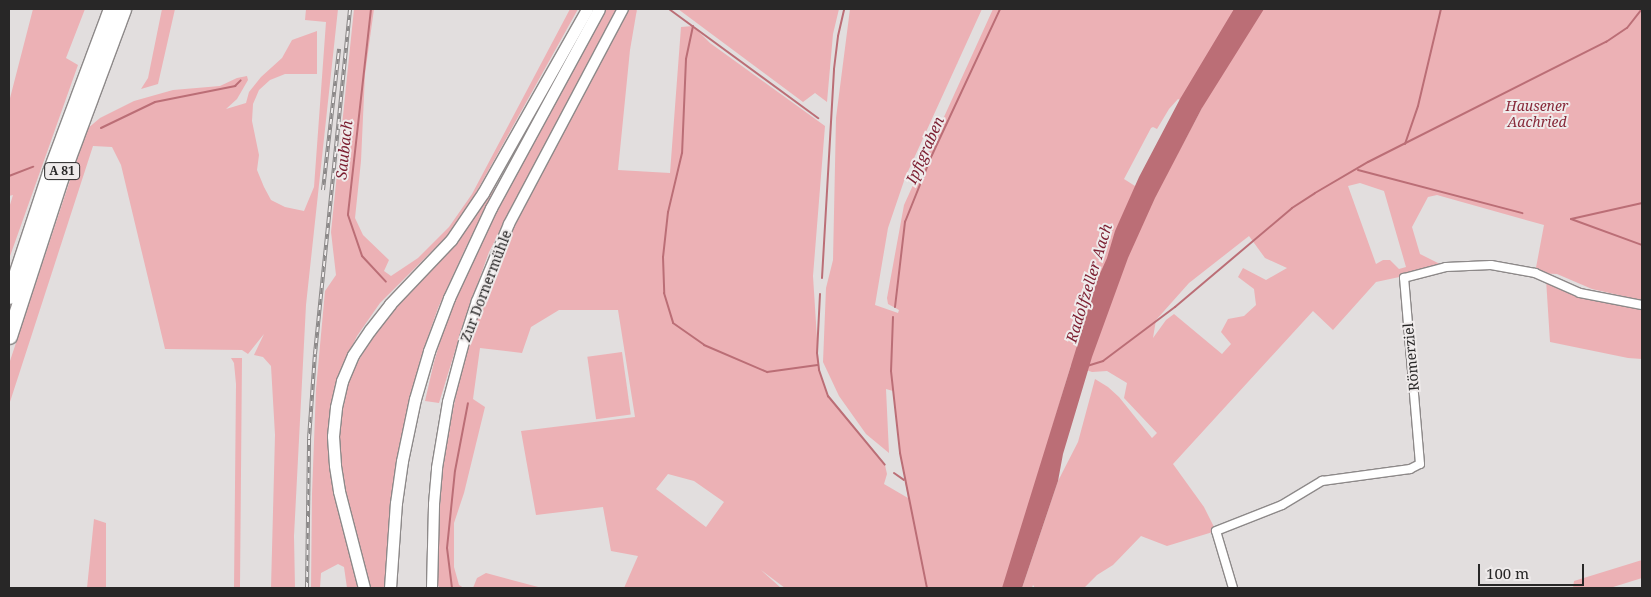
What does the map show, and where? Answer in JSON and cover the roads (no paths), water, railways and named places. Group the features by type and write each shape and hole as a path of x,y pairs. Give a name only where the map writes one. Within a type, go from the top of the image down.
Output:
{"highway":[{"name":"A 81","path":"9,296 50,172 111,9"},
{"name":"A 81","path":"9,336 55,193 123,9"}],"main road":[{"path":"364,588 339,492 335,465 333,436 336,407 342,381 353,355 370,330 390,304 451,240 483,193 587,9"},
{"path":"390,588 396,503 402,461 415,399 429,351 449,298 491,208 599,9"}],"street":[{"name":"Zur Dornermühle","path":"432,588 433,514 437,468 448,402 477,301 509,224 623,9"},
{"name":"Römerziel","path":"1233,588 1216,530 1282,505 1322,481 1410,469 1420,464 1404,278 1446,267 1491,265 1535,273 1580,293 1642,305"}],"waterway":[{"name":"Saubach","path":"371,9 348,215 362,256 386,282"},
{"path":"669,9 818,118"},
{"path":"822,278 834,69 844,9"},
{"name":"Ipfigraben","path":"895,307 905,222 932,155 1000,9"},
{"path":"1405,144 1418,106 1441,9"},
{"path":"1087,366 1103,361 1175,307 1292,208 1315,193 1368,162 1606,42 1627,28 1642,9"},
{"path":"693,26 686,59 682,153 668,212 663,257 664,293 673,323 704,345 767,372 818,365"},
{"path":"101,128 155,102 235,86 241,80"},
{"path":"9,176 33,167"},
{"path":"1358,170 1522,213"},
{"path":"1571,219 1642,203"},
{"path":"1571,219 1642,245"},
{"path":"820,294 817,353 819,370 828,396 885,465"},
{"name":"Ipfigraben","path":"893,317 891,371 900,453 927,588"},
{"name":"Saubach","path":"452,588 447,548 455,471 468,403"},
{"path":"894,473 904,480"}],"railway":[{"path":"307,588 309,439 315,354 350,9"},
{"path":"323,190 339,49"}],"park label":[{"name":"Hausener Aachried","path":"1537,114"}],"water label":[{"name":"Radolfzeller Aach","path":"1089,283"}]}
